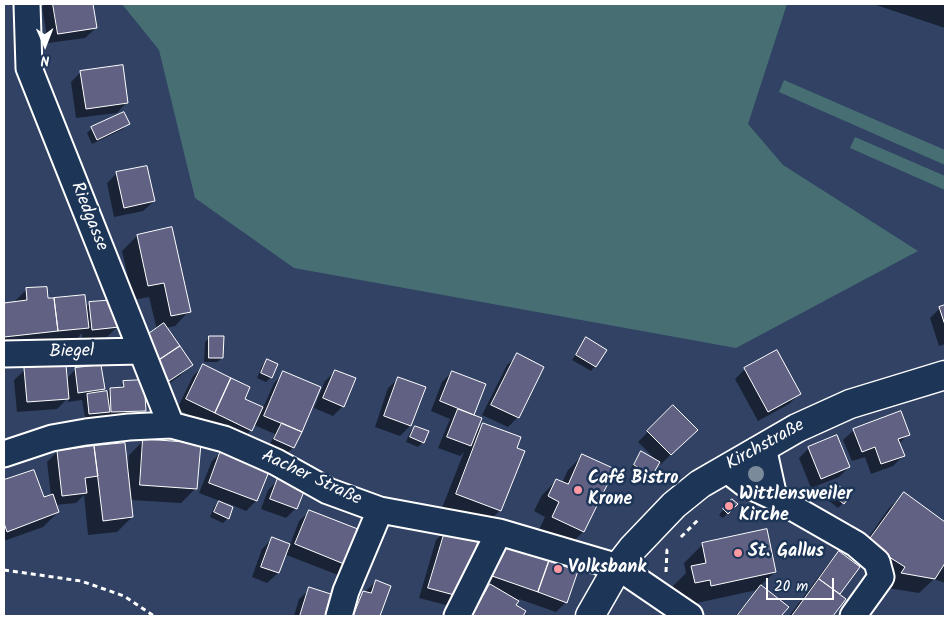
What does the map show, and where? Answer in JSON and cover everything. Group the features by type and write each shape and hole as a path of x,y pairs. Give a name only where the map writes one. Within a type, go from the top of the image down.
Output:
{"street":[{"name":"Riedgasse","path":"27,4 29,68 172,425"},
{"name":"Biegel","path":"4,354 141,351"},
{"name":"Kirchstraße","path":"590,616 618,567 632,549 674,505 700,484 796,428 850,404 945,375"},
{"name":"Aacher Straße","path":"4,454 52,438 78,433 129,427 172,425 224,439 276,462 328,491 380,510 499,532 618,567 690,616"},
{"path":"763,447 774,496"},
{"path":"726,469 744,483 774,496 848,539 877,562 881,577 853,616"},
{"path":"339,616 346,591 380,510"},
{"path":"457,616 499,532"}],"path":[{"path":"680,538 700,519"},
{"path":"667,550 674,544"},
{"path":"4,570 81,581 124,596 154,616"}],"green space":[{"path":"122,4 787,4 748,124 783,165 918,251 736,348 294,268 195,198 159,50"},
{"path":"784,80 945,150 945,165 779,92"},
{"path":"855,137 945,176 945,190 850,148"}],"building":[{"path":"53,4 93,4 97,28 58,34"},
{"path":"123,65 128,103 86,109 80,71"},
{"path":"124,112 130,124 97,140 91,127"},
{"path":"147,166 155,201 124,208 116,172"},
{"path":"172,227 191,312 171,316 164,283 148,286 137,235"},
{"path":"47,287 48,298 54,298 58,331 4,337 4,303 27,300 26,288"},
{"path":"85,295 89,328 58,331 54,298"},
{"path":"116,300 119,327 92,330 89,302"},
{"path":"945,305 945,325 939,307"},
{"path":"164,323 180,346 156,362 140,340"},
{"path":"209,336 224,336 223,358 209,358"},
{"path":"586,337 607,350 596,367 576,355"},
{"path":"180,346 193,365 169,381 156,362"},
{"path":"777,350 801,394 768,412 744,368"},
{"path":"517,353 544,367 519,418 491,405"},
{"path":"267,359 278,364 272,378 261,373"},
{"path":"203,364 231,378 215,413 186,399"},
{"path":"66,365 69,399 27,402 24,368"},
{"path":"101,365 105,389 78,393 75,368"},
{"path":"335,370 356,378 344,407 323,398"},
{"path":"283,371 321,387 302,432 264,416"},
{"path":"452,371 486,384 474,415 440,401"},
{"path":"398,377 426,387 411,426 384,416"},
{"path":"231,378 250,387 245,399 263,407 252,431 215,413"},
{"path":"144,380 146,411 111,412 110,388 124,387 123,381"},
{"path":"107,391 110,412 89,414 87,394"},
{"path":"673,405 698,430 671,455 647,431"},
{"path":"458,409 482,418 471,446 447,437"},
{"path":"901,411 910,435 898,439 905,456 881,464 875,447 862,452 853,429"},
{"path":"282,423 302,432 294,448 274,439"},
{"path":"483,423 521,437 517,448 525,451 501,511 456,494"},
{"path":"415,426 429,431 424,443 410,437"},
{"path":"837,435 850,467 821,479 808,447"},
{"path":"143,439 201,443 197,489 140,485"},
{"path":"125,443 133,517 103,521 94,446"},
{"path":"94,446 98,476 85,478 87,493 62,496 57,451"},
{"path":"221,450 270,469 257,501 209,483"},
{"path":"641,451 660,462 652,476 634,465"},
{"name":"Café Bistro Krone","path":"582,454 615,469 584,532 552,517 559,502 548,496 556,479 568,484"},
{"path":"34,470 44,497 53,494 59,512 7,532 4,523 4,480"},
{"path":"278,478 305,489 297,509 270,499"},
{"path":"839,486 851,495 844,504 832,495"},
{"path":"904,492 945,522 945,563 935,579 901,573 905,567 867,543"},
{"path":"732,499 738,504 728,514 723,509"},
{"path":"219,501 233,507 229,519 214,512"},
{"path":"309,510 363,531 349,566 295,544"},
{"path":"446,528 479,539 458,596 428,588"},
{"name":"St. Gallus","path":"767,529 776,572 711,586 710,580 695,583 691,566 706,563 702,543"},
{"path":"272,537 290,544 279,573 261,567"},
{"path":"503,545 549,561 538,592 492,576"},
{"path":"839,551 860,567 840,594 819,579"},
{"path":"549,561 578,571 567,603 538,592"},
{"path":"819,579 846,599 833,616 792,616"},
{"path":"376,580 391,586 380,616 353,616 363,591 371,593"},
{"path":"490,584 519,601 516,605 526,611 523,616 472,616"},
{"path":"761,585 789,607 781,616 737,616"},
{"path":"309,587 337,596 331,616 300,616"}],"place":[{"name":"Café Bistro Krone","path":"578,490"},
{"name":"Wittlensweiler Kirche","path":"729,506"},
{"name":"St. Gallus","path":"738,553"},
{"name":"Volksbank","path":"558,569"}]}
